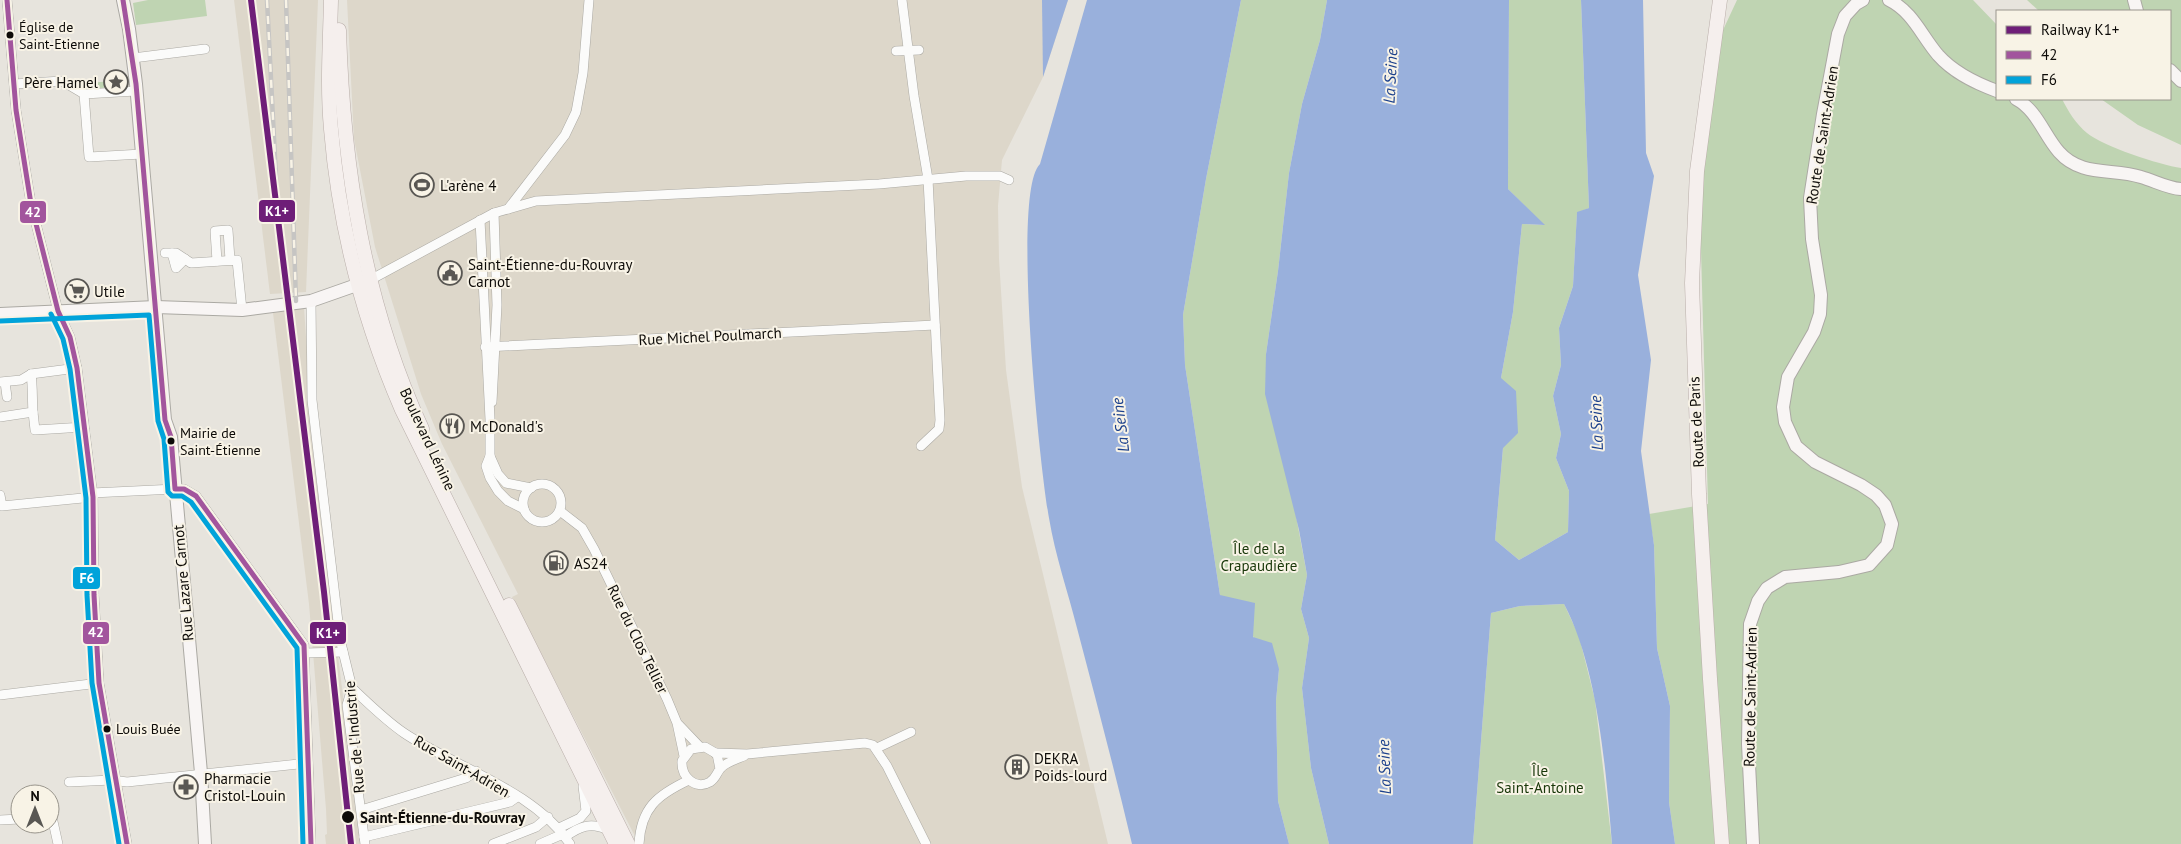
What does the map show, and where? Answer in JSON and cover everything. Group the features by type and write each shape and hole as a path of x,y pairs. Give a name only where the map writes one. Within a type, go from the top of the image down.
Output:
{"main road":[{"name":"Rue Lazare Carnot","path":"123,0 136,87 165,420 171,437 201,773 205,844"},
{"path":"0,314 156,307 242,310 311,301 364,282 341,208 331,130 329,80 331,0"},
{"name":"Boulevard Lénine","path":"339,0 343,123 362,246 364,282 372,336 402,410 616,844"},
{"name":"Route de Paris","path":"1720,0 1697,171 1692,282 1700,514 1722,844"},
{"name":"Route de Saint-Adrien","path":"1753,844 1748,744 1750,624 1754,610 1767,588 1785,577 1839,572 1869,564 1886,545 1892,524 1885,505 1876,495 1861,485 1814,462 1796,446 1785,422 1783,407 1788,377 1814,332 1820,314 1822,296 1812,239 1810,198 1822,114 1838,34 1845,16 1856,4 1864,0"},
{"path":"1889,0 1900,6 1915,21 1939,56 1961,76 1996,91"},
{"path":"2171,71 2181,82"},
{"path":"2017,100 2031,111 2060,154 2074,164 2086,170 2140,176 2181,189"},
{"name":"Boulevard Lénine","path":"364,282 409,402 628,844"}],"street":[{"path":"508,209 565,135 576,112 583,74 589,0"},
{"path":"902,0 928,179 940,426 921,446"},
{"path":"4,6 31,204 58,311 70,337 77,368 93,495 94,595 99,682 126,844"},
{"path":"133,58 205,49"},
{"path":"896,51 919,50"},
{"path":"0,56 11,54"},
{"path":"14,84 62,81 84,94 136,87"},
{"path":"84,94 89,157 142,154"},
{"path":"364,282 494,213 547,200 879,184 989,176 1009,180"},
{"path":"490,419 495,382 494,213"},
{"path":"480,220 490,419 490,456 486,466 498,491 508,501 524,509 530,518 542,522 552,519 560,511 560,499 554,489 542,484 531,488 506,483 498,474 490,456"},
{"path":"217,261 216,231 228,230 230,260"},
{"path":"169,253 176,253 191,263 237,260 242,310"},
{"name":"Rue de l'Industrie","path":"311,301 312,373 316,435 342,652 352,688 348,705 365,841"},
{"name":"Rue Michel Poulmarch","path":"485,347 935,325"},
{"path":"7,396 2,382 22,380 31,374 77,368"},
{"path":"31,374 34,392 32,398 35,430 84,427"},
{"path":"0,417 33,412"},
{"path":"524,509 524,498 531,488"},
{"path":"0,495 2,506 93,495 175,489 184,489 196,496 304,645 311,844"},
{"name":"Rue du Clos Tellier","path":"560,511 582,528 677,723 684,756 683,772 689,780 698,784 708,783 716,778 720,769 747,754"},
{"path":"305,653 342,652"},
{"path":"0,695 99,682"},
{"name":"Rue Saint-Adrien","path":"352,688 404,733 476,771 517,797 548,817 564,836"},
{"name":"Rue du Clos Tellier","path":"677,723 700,746 709,748 715,753 747,754 865,743 877,748"},
{"path":"911,732 877,748 926,844"},
{"path":"684,756 691,749 700,746"},
{"path":"715,753 719,759 720,769"},
{"path":"69,782 112,780 117,782 308,763"},
{"path":"361,810 466,778 476,771"},
{"path":"564,836 586,811 580,772"},
{"path":"640,844 643,817 656,800 672,788 689,780"},
{"path":"365,841 510,802 517,797"},
{"path":"493,844 536,827 548,817"},
{"path":"540,844 592,825 610,831"}],"shaded area":[{"path":"234,0 318,0 306,292 270,294"},
{"path":"347,0 1068,0 1043,77 1002,160 998,206 999,259 1006,370 1022,487 1108,844 639,844 512,597 518,594 442,444 421,394 375,247 354,139"},
{"path":"304,308 315,467 361,844 326,844 325,835 327,834 326,809 309,604 273,313"}],"green space":[{"path":"148,0 205,0 207,16 136,25 133,3"},
{"name":"Île de la Crapaudière","path":"1241,0 1327,0 1320,40 1302,104 1289,173 1266,354 1307,575 1301,609 1309,638 1302,688 1311,768 1329,844 1289,844 1278,801 1276,701 1279,669 1220,595 1185,365 1183,315 1206,179"},
{"path":"1509,0 1581,0 1589,208 1577,213 1573,286 1559,328 1561,365 1553,396 1561,434 1556,458 1569,491 1568,532 1519,560 1495,540 1503,448 1501,378 1513,312 1522,224 1544,225 1508,189"},
{"path":"1737,0 1973,0 1996,24 1996,100 2063,100 2076,121 2094,138 2132,154 2181,168 2181,844 1675,844 1669,802 1670,706 1657,648 1654,545 1649,514 1708,504 1699,178 1717,43"},
{"path":"2027,0 2181,0 2181,145 2138,125 2102,100 2171,100 2171,10 2038,10"},
{"path":"124,77 126,86 81,88 80,82 102,82"},
{"name":"Île Saint-Antoine","path":"1564,604 1579,636 1595,700 1612,844 1473,844 1491,613 1520,606"}],"water":[{"path":"1042,0 1068,0 1043,77"},
{"name":"La Seine","path":"1087,0 1241,0 1206,179 1183,315 1185,365 1220,595 1255,603 1253,637 1272,643 1279,669 1276,701 1278,801 1289,844 1132,844 1055,546 1045,490 1030,333 1028,224 1032,185 1040,164"},
{"name":"La Seine","path":"1327,0 1509,0 1508,189 1545,225 1522,224 1513,312 1501,378 1516,391 1518,433 1503,448 1495,540 1519,560 1568,532 1569,491 1556,458 1561,434 1553,396 1561,365 1559,328 1573,286 1577,212 1589,208 1581,0 1643,0 1646,153 1654,176 1638,275 1651,360 1641,451 1654,545 1657,648 1670,706 1669,802 1675,844 1612,844 1607,785 1593,689 1576,630 1564,604 1520,606 1491,613 1473,844 1329,844 1311,768 1302,688 1309,638 1301,609 1307,575 1299,530 1265,394 1266,354 1289,173 1302,104 1320,40"}],"railway":[{"path":"267,0 278,217"},
{"path":"286,0 296,301"}],"rail line":[{"name":"K1+","path":"251,0 324,592 351,844"}],"transit line":[{"name":"42","path":"7,0 16,110 31,204 58,311 70,337 77,368 93,497 94,595 99,683 127,844"},
{"name":"42","path":"123,0 136,84 165,420 171,437 175,489 184,489 196,496 304,645 311,844"},
{"name":"F6","path":"51,314 63,339 70,369 86,498 87,595 92,683 119,844"},
{"name":"F6","path":"0,321 149,315 158,421 164,439 168,492 172,496 182,496 191,502 297,648 303,844"}],"place":[{"name":"Église de Saint-Etienne","path":"10,35"},
{"name":"Père Hamel","path":"116,82"},
{"name":"L'arène 4","path":"422,185"},
{"name":"Saint-Étienne-du-Rouvray Carnot","path":"450,273"},
{"name":"Utile","path":"77,291"},
{"name":"McDonald's","path":"452,426"},
{"name":"Mairie de Saint-Étienne","path":"171,441"},
{"name":"AS24","path":"556,563"},
{"name":"Louis Buée","path":"107,729"},
{"name":"DEKRA Poids-lourd","path":"1017,767"},
{"name":"Pharmacie Cristol-Louin","path":"186,787"},
{"name":"Saint-Étienne-du-Rouvray","path":"348,817"}]}
